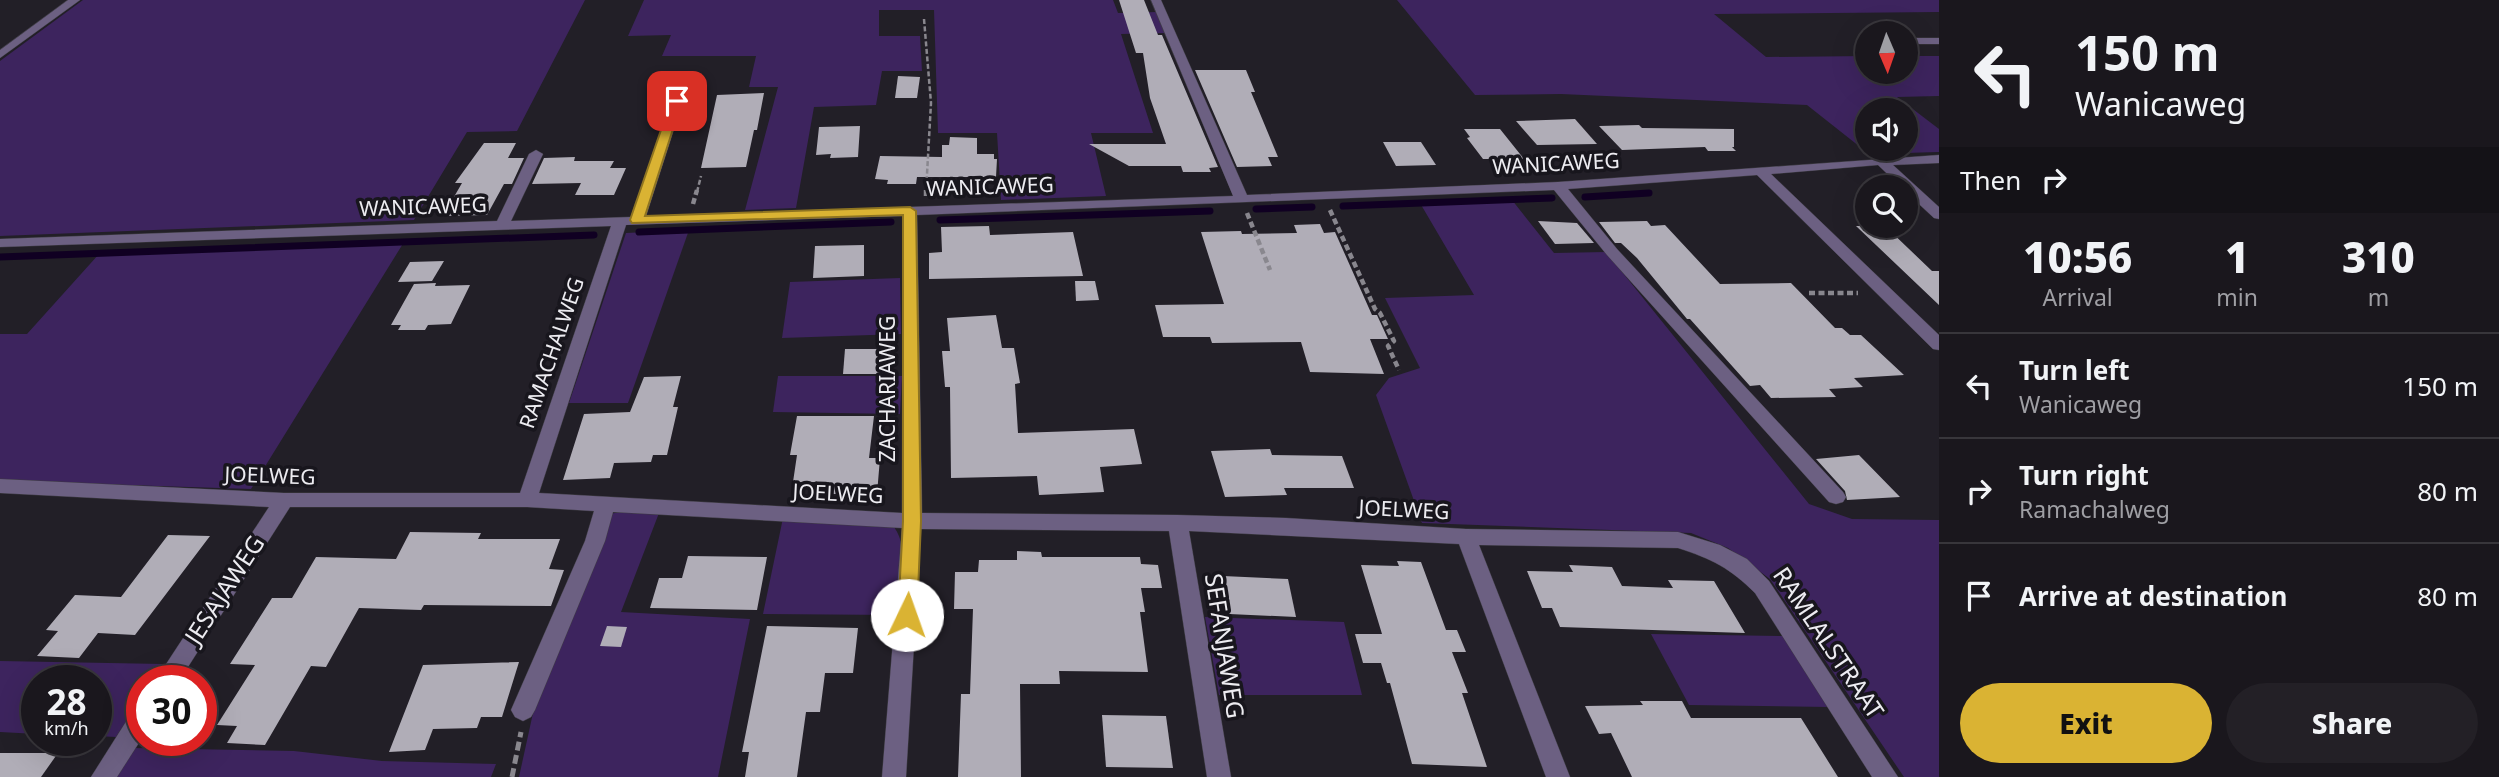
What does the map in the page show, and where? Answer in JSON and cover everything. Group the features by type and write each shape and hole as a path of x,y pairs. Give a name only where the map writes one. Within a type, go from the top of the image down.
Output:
{"street":[{"path":"0,55 75,0"},
{"path":"1156,0 1241,199"},
{"path":"1918,41 1939,41"},
{"name":"RAMACHALWEG","path":"527,500 629,220 677,101"},
{"path":"502,225 536,154"},
{"name":"WANICAWEG","path":"1918,160 1939,159"},
{"path":"1881,161 1939,215"},
{"name":"WANICAWEG","path":"0,243 1558,186 1881,161"},
{"path":"1762,171 1939,345"},
{"path":"1558,186 1612,251 1836,497"},
{"name":"ZACHARIAWEG","path":"894,777 912,521 918,211"},
{"name":"JOELWEG","path":"0,486 284,500 527,500 606,503 912,521 1178,523 1286,526 1466,537 1678,540 1713,551"},
{"name":"JESAJAWEG","path":"176,665 284,500"},
{"path":"523,710 595,541 606,503"},
{"name":"SEFANJAWEG","path":"1178,523 1219,777"},
{"path":"1466,537 1558,777"},
{"name":"RAMLALSTRAAT","path":"1713,551 1740,565 1762,587 1886,777"},
{"path":"103,777 126,742"}],"path":[{"path":"918,211 931,103 923,19"},
{"path":"689,218 701,176"},
{"path":"1323,196 1375,309 1380,313 1394,341 1388,346 1399,370"},
{"path":"1241,199 1270,270"},
{"path":"1810,293 1886,293"},
{"path":"512,777 523,710"}],"shaded area":[{"path":"83,0 585,0 517,131 467,132 414,220 0,236 0,61"},
{"path":"644,0 1113,0 1118,13 1157,12 1166,33 1121,34 1153,133 1091,133 1106,196 1001,200 997,133 938,133 934,10 879,10 879,36 920,36 922,71 882,71 876,105 814,107 796,208 745,210 778,87 749,87 756,56 662,56 671,35 628,36"},
{"path":"1397,0 1939,0 1939,12 1714,14 1766,57 1855,56 1855,84 1918,84 1918,56 1939,56 1939,96 1855,98 1855,143 1807,105 1561,94 1475,95"},
{"path":"1918,113 1939,129 1939,152 1918,153"},
{"path":"1512,200 1554,253 1606,252 1809,504 1852,519 1939,520 1939,777 1904,777 1770,579 1728,548 1691,533 1422,523 1376,395 1389,378 1420,368 1385,298 1474,295 1420,203"},
{"path":"689,230 628,403 569,403 626,233"},
{"path":"404,242 251,489 0,481 0,334 27,334 99,254"},
{"path":"900,278 901,334 782,338 790,282"},
{"path":"778,376 902,376 900,414 773,412"},
{"path":"659,513 621,612 750,619 718,777 519,777 533,713 609,514"},
{"path":"783,518 894,527 899,536 903,558 896,615 763,614"},
{"path":"1205,617 1344,622 1362,695 1219,695"},
{"path":"1651,634 1784,636 1829,707 1689,705"},
{"path":"0,661 163,664 126,665 126,722 116,737 112,737 112,665 21,665 21,733 0,732"},
{"path":"217,750 294,751 382,761 496,764 491,777 114,777 128,756 217,756"}],"building":[{"path":"1119,0 1144,0 1158,35 1162,35 1218,167 1209,168 1211,172 1183,172 1181,166 1129,166 1089,144 1166,144 1150,98 1143,53 1136,53"},
{"path":"1195,70 1246,70 1255,92 1251,92 1278,157 1268,157 1272,166 1237,167"},
{"path":"898,76 920,77 917,98 895,98"},
{"path":"764,93 746,167 701,168 717,95"},
{"path":"1575,119 1597,144 1537,145 1516,121"},
{"path":"1639,125 1642,128 1734,129 1732,147 1736,151 1708,151 1705,147 1622,150 1599,126"},
{"path":"860,126 858,157 830,158 831,154 816,155 819,127"},
{"path":"1464,129 1500,129 1524,159 1483,159 1467,138 1470,137"},
{"path":"950,137 977,138 977,154 994,154 994,159 997,159 996,177 917,177 916,184 887,184 888,180 875,179 880,156 942,157 942,145 949,145"},
{"path":"1383,142 1421,142 1436,165 1396,166"},
{"path":"484,143 516,143 508,158 524,158 512,184 504,184 487,215 443,216 462,183 455,183"},
{"path":"575,157 574,161 614,161 610,168 626,168 614,195 575,195 581,183 532,184 544,158"},
{"path":"1538,221 1577,223 1594,243 1555,244"},
{"path":"1647,221 1651,226 1665,225 1720,284 1791,283 1835,328 1842,328 1850,335 1861,335 1904,375 1854,378 1863,387 1829,389 1836,397 1771,398 1760,385 1750,386 1690,319 1687,319 1637,258 1621,243 1615,243 1599,222"},
{"path":"1320,224 1324,233 1335,232 1372,315 1377,315 1388,339 1370,339 1384,374 1310,372 1301,342 1212,343 1210,337 1163,337 1155,305 1224,304 1201,232 1297,233 1294,225"},
{"path":"989,226 990,235 1073,232 1083,276 929,279 929,253 942,252 941,227"},
{"path":"1869,238 1898,238 1932,271 1939,271 1939,305"},
{"path":"864,245 864,276 813,278 815,246"},
{"path":"444,261 432,281 398,282 410,262"},
{"path":"1075,281 1095,281 1099,300 1076,301"},
{"path":"436,283 435,286 470,285 451,324 428,325 425,330 398,330 401,325 391,325 414,284"},
{"path":"996,315 1002,348 1014,348 1020,383 1015,384 1018,433 1134,429 1142,464 1100,467 1104,492 1039,495 1037,476 951,478 950,387 945,387 942,351 950,351 947,318"},
{"path":"845,349 888,349 886,374 843,374"},
{"path":"681,376 673,407 678,407 667,455 653,455 651,462 614,463 610,478 563,480 584,414 630,412 644,377"},
{"path":"797,416 874,416 869,458 880,458 877,494 815,494 817,482 793,482 797,455 790,455"},
{"path":"1270,449 1272,455 1342,456 1354,488 1284,488 1287,495 1225,497 1211,451"},
{"path":"1859,455 1900,497 1847,500 1845,491 1816,459"},
{"path":"410,532 481,533 478,539 560,539 549,569 564,570 551,606 424,605 421,610 359,608 326,667 311,666 265,745 227,743 237,726 217,725 255,665 230,664 272,598 292,598 316,557 396,559"},
{"path":"168,535 210,536 135,635 98,633 79,658 37,656 58,631 46,630 75,595 121,597"},
{"path":"1017,551 1041,552 1042,557 1140,557 1141,564 1158,565 1162,588 1141,588 1145,612 1140,612 1148,672 1059,671 1060,684 1020,684 1021,777 958,777 961,694 970,694 973,609 954,609 955,572 978,572 979,560 1017,560"},
{"path":"688,556 767,557 757,610 650,608 659,578 682,578"},
{"path":"1397,561 1421,562 1446,630 1457,630 1466,652 1452,652 1468,693 1462,693 1487,767 1412,764 1390,683 1387,683 1381,663 1363,663 1355,634 1382,634 1361,565 1399,566"},
{"path":"1569,565 1612,567 1622,586 1673,588 1668,580 1714,581 1745,633 1560,627 1552,608 1542,608 1527,571 1573,572"},
{"path":"1223,576 1288,579 1296,617 1229,614"},
{"path":"607,626 627,627 621,647 600,646"},
{"path":"767,626 858,628 853,673 825,673 820,712 806,712 797,777 745,777 749,752 742,752"},
{"path":"519,662 502,717 481,717 477,728 433,729 425,750 389,752 423,665"},
{"path":"1640,701 1682,701 1691,718 1801,718 1838,777 1632,777 1611,733 1599,734 1585,706 1643,705"},
{"path":"1102,715 1166,716 1173,768 1106,767"},
{"path":"0,753 56,756 41,777 0,777"}],"waterway":[{"path":"1585,197 1649,193"},
{"path":"1343,206 1552,198"},
{"path":"1256,209 1312,207"},
{"path":"940,220 1210,211"},
{"path":"639,232 891,222"},
{"path":"0,257 594,235"}],"route":[{"path":"677,101 637,220 910,211 912,521 907,615"}]}
